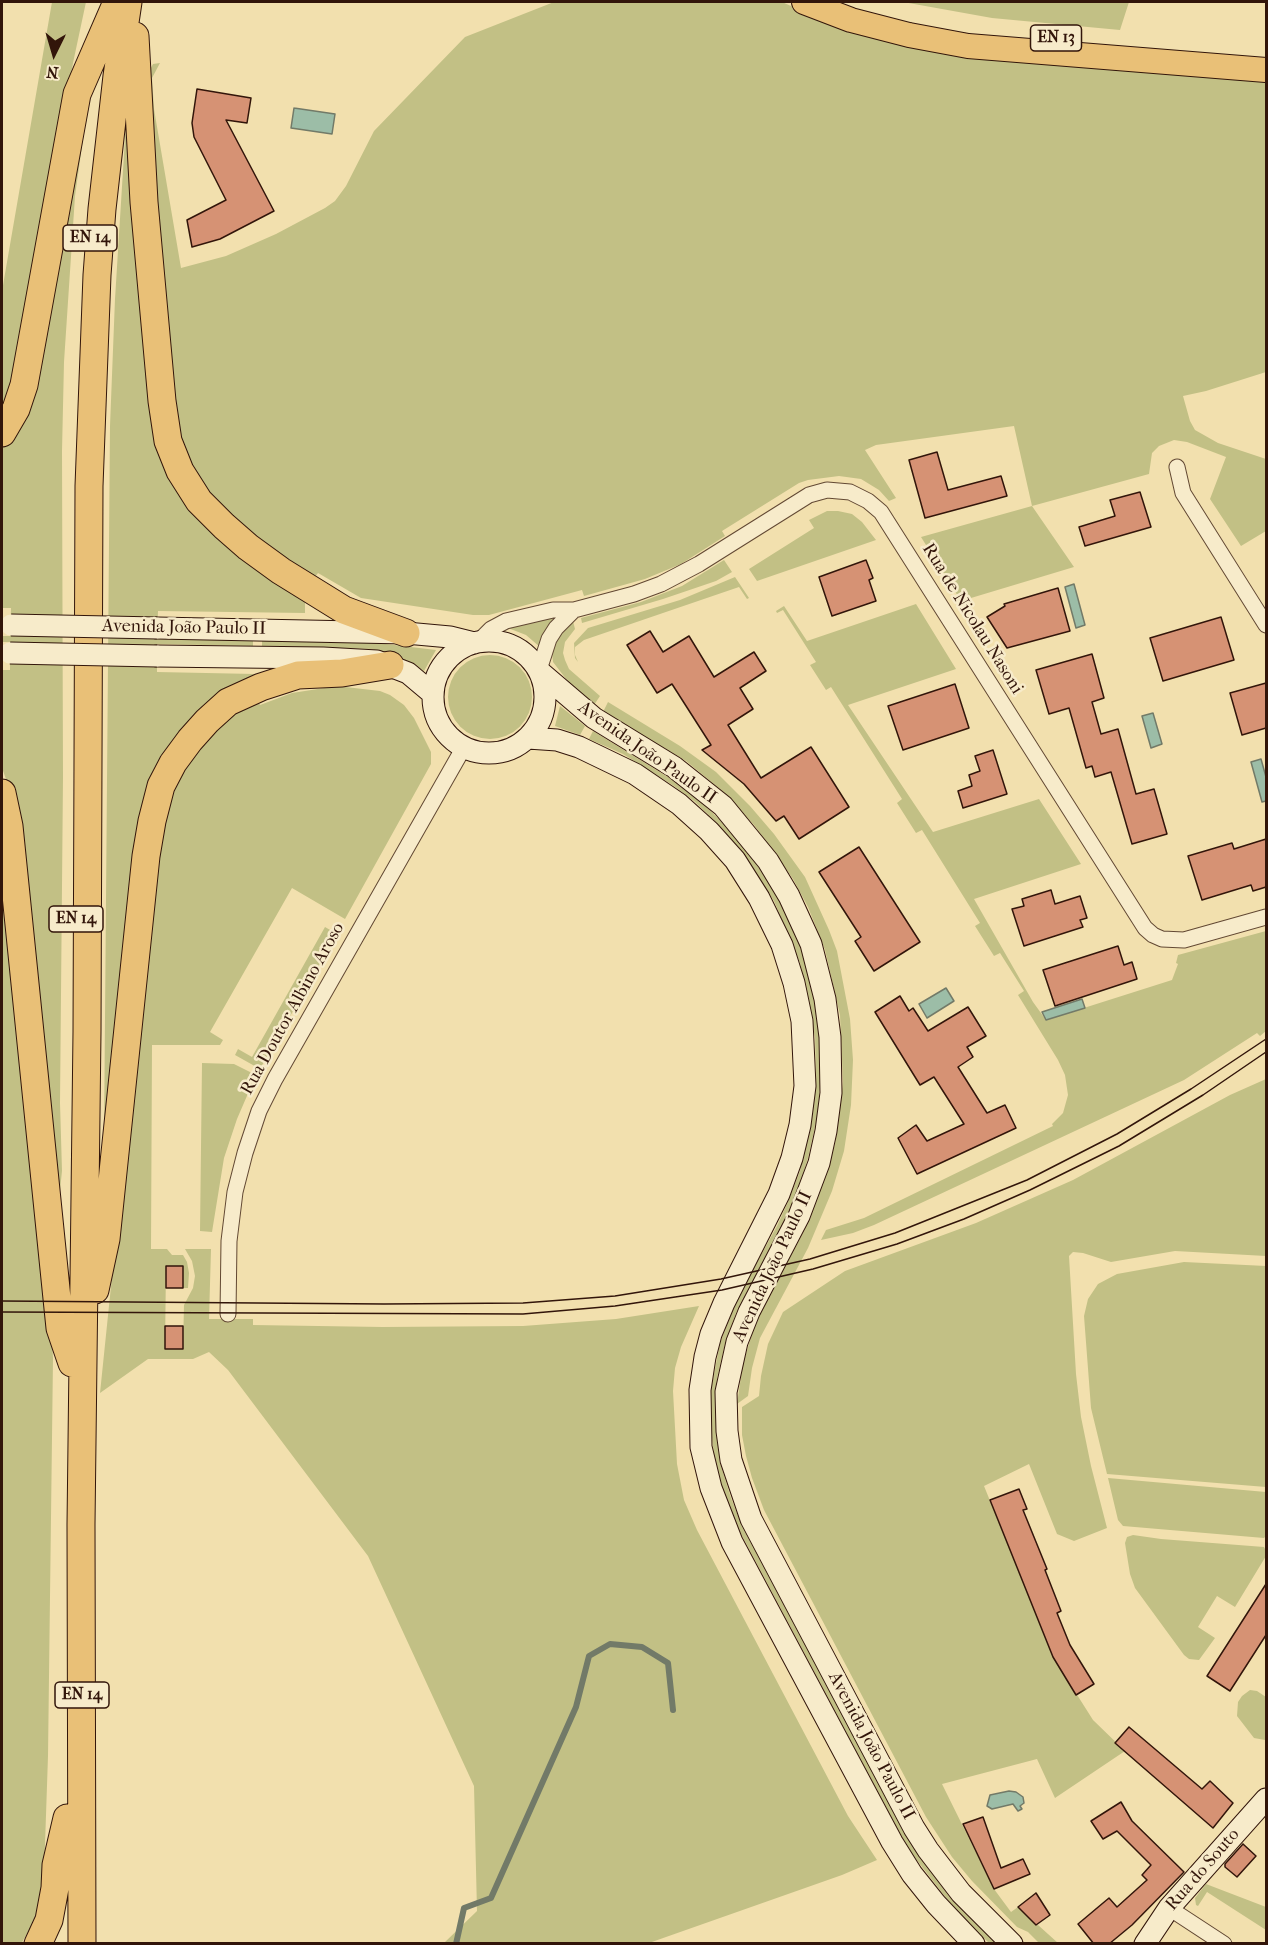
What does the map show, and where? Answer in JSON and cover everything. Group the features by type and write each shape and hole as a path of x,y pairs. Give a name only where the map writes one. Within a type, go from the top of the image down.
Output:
{"highway":[{"path":"2,433 16,409 24,385 77,94 118,2"},
{"name":"EN 14","path":"82,1944 81,1524 78,1353 78,475 82,352 90,230 118,2"},
{"path":"130,2 144,202 162,401 168,441 180,471 200,501 224,526 281,571 344,610 406,633"},
{"name":"EN 14","path":"66,1944 67,1818 87,1009 88,585 93,364 103,198 117,76 130,2"},
{"path":"78,1353 106,1239 146,856 161,786 173,763 190,740 228,702 261,687 298,675 342,673 390,665"},
{"path":"2,793 9,826 60,1328 78,1353"},
{"name":"EN 14","path":"38,1944 48,1920 67,1818"},
{"name":"EN 14","path":"83,1889 92,1908 95,1944"}],"main road":[{"name":"EN 13","path":"804,2 851,20 909,35 968,46 1266,70"},
{"name":"EN 13","path":"848,2 906,18 976,31 1266,55"},
{"name":"Avenida João Paulo II","path":"6,625 406,633 450,637 476,643"},
{"path":"498,641 516,648 539,670 546,695 544,711 538,726 528,738 513,748 497,753 480,752 464,747 449,736 435,712 433,694 437,676 458,650 476,643 498,641"},
{"name":"Avenida João Paulo II","path":"6,653 370,660 408,673 433,694"},
{"name":"Avenida João Paulo II","path":"539,670 594,718 674,767 723,806 741,825 773,869 789,896 811,944 825,999 830,1036 831,1094 826,1131 819,1163 799,1216 743,1323 733,1356 726,1400 731,1460 751,1519 914,1828 961,1893 1011,1944"},
{"name":"Avenida João Paulo II","path":"528,738 568,743 596,754 635,774 679,804 709,831 735,860 759,898 782,945 794,983 802,1021 805,1086 801,1115 792,1158 779,1194 711,1334 703,1366 699,1402 701,1447 717,1507 732,1542 892,1842 912,1874 936,1904 974,1944"},
{"name":"Rua do Souto","path":"1145,1944 1169,1908 1266,1799"}],"street":[{"path":"1178,467 1183,493 1266,625"},
{"name":"Rua de Nicolau Nasoni","path":"476,643 492,629 506,621 553,610 574,610 643,591 682,575 792,505 818,492 839,491 860,496 881,512 1145,928 1162,939 1184,940 1266,917"},
{"path":"539,670 555,628 574,610"},
{"name":"Rua Doutor Albino Aroso","path":"228,1314 229,1241 234,1202 245,1154 259,1111 464,747"},
{"path":"1169,1908 1224,1944"}],"shaded area":[{"path":"52,2 86,2 73,63 17,380 2,416 2,291"},
{"path":"554,2 782,2 818,18 1154,71 1266,82 1266,372 1183,396 1195,430 1218,443 1266,459 1266,531 1241,546 1210,499 1226,457 1187,442 1174,440 1159,446 1152,453 1149,474 1032,506 1014,426 876,445 865,450 896,498 889,501 879,490 861,479 839,476 808,480 799,483 722,531 725,536 681,564 645,579 584,596 582,590 489,615 473,615 361,598 318,573 312,581 268,551 205,493 176,431 146,77 153,64 160,63 152,78 154,109 181,268 226,256 276,234 335,201 346,186 374,131 465,37"},
{"path":"903,2 1129,2 1120,30 992,18"},
{"path":"127,106 160,439 305,598 305,613 158,611 157,637 253,639 253,646 157,644 157,672 255,674 255,681 174,748 104,1137 110,426"},
{"path":"294,108 335,114 332,134 291,128"},
{"path":"85,125 75,196 64,362 60,1103 62,1171 58,1193 11,793 2,768 2,670 10,670 10,642 2,642 2,636 10,636 11,608 2,608 2,450 8,440"},
{"path":"1032,506 1074,567 961,601 921,537"},
{"path":"827,511 852,514 862,522 876,540 757,581 749,569 814,528 809,520"},
{"path":"724,560 732,572 716,581 582,623 581,618 641,602 682,586"},
{"path":"735,577 749,598 747,599 739,587 584,640 575,647 578,662 575,658 574,643 588,628 680,600"},
{"path":"1074,584 1085,625 1076,628 1065,587"},
{"path":"916,604 956,669 848,705 933,832 1039,799 1081,864 974,899 1033,1002 1046,1020 1172,980 1178,964 1176,963 1178,955 1266,931 1266,1031 1260,1036 1257,1033 1184,1080 874,1225 853,1233 821,1240 826,1230 864,1218 1053,1126 1052,1124 1063,1113 1068,1095 1065,1075 1058,1060 1018,995 1024,991 1000,953 994,956 975,926 980,923 922,830 916,833 897,803 902,799 831,687 826,690 810,665 816,662 783,610 777,613 776,611 784,606 807,641"},
{"path":"561,614 540,647 526,635 508,628"},
{"path":"573,621 575,629 565,642 563,653 569,669 600,696 594,705 570,684 553,662 552,653 557,637"},
{"path":"262,639 369,642 436,650 424,671 403,659 371,649 262,646"},
{"path":"490,655 506,658 520,667 529,681 532,697 529,713 520,727 506,736 490,739 474,736 460,727 451,713 448,697 451,681 460,667 474,658"},
{"path":"337,686 380,691 404,705 414,718 431,752 431,764 345,919 292,888 210,1032 223,1040 220,1045 152,1045 151,1249 167,1249 172,1255 183,1255 189,1273 188,1288 183,1288 183,1266 166,1266 165,1349 183,1349 184,1305 193,1288 195,1276 192,1261 185,1249 211,1249 209,1319 253,1319 253,1325 523,1326 616,1319 699,1306 681,1347 675,1368 673,1391 677,1464 684,1500 697,1530 848,1816 877,1860 842,1875 649,1943 444,1943 477,1911 474,1786 368,1556 228,1370 209,1352 193,1359 148,1359 100,1393 149,918 171,787 213,728 257,699 260,705 292,693"},
{"path":"608,702 680,746 716,772 774,834 805,877 829,930 837,951 850,1019 853,1060 851,1105 844,1151 832,1191 808,1248 760,1338 748,1396 737,1404 743,1363 753,1331 804,1231 822,1186 835,1144 843,1082 840,1015 825,950 808,907 793,879 754,825 721,790 686,761 603,712"},
{"path":"560,706 585,726 580,735 555,726"},
{"path":"1153,713 1162,744 1151,748 1142,716"},
{"path":"593,731 676,782 723,823 751,855 778,898 799,943 818,1018 821,1077 817,1118 797,1193 736,1313 725,1344 717,1378 716,1396 716,1428 720,1463 742,1526 905,1833 948,1895 996,1943 989,1943 957,1912 909,1850 739,1530 725,1497 715,1464 710,1395 720,1343 738,1297 788,1202 800,1171 812,1118 816,1077 815,1037 800,963 774,901 747,859 720,826 694,801 674,786 623,754 589,739"},
{"path":"1261,759 1266,777 1266,801 1262,802 1251,762"},
{"path":"2,837 49,1287 53,1358 48,1756 44,1874 35,1920 21,1944 2,1943"},
{"path":"325,927 337,934 260,1069 235,1055 238,1049 252,1057"},
{"path":"946,988 954,1001 927,1018 919,1004"},
{"path":"1082,999 1085,1008 1046,1020 1042,1012"},
{"path":"202,1063 234,1064 256,1075 237,1119 224,1158 212,1232 200,1231"},
{"path":"1266,1079 1266,1256 1175,1251 1111,1262 1083,1253 1073,1252 1069,1256 1081,1417 1107,1528 1074,1541 1057,1534 1029,1464 984,1486 1055,1660 1093,1720 1125,1751 1055,1798 1037,1759 942,1784 994,1889 1011,1912 1018,1907 1058,1943 1039,1943 1028,1932 1017,1927 972,1881 952,1857 926,1817 764,1510 746,1456 742,1435 742,1407 759,1396 768,1344 783,1312 845,1271 976,1223 1073,1180 1230,1095"},
{"path":"1184,1262 1266,1266 1266,1487 1107,1474 1091,1408 1084,1316 1088,1299 1098,1284 1117,1274"},
{"path":"1108,1478 1266,1492 1266,1536 1264,1538 1123,1526 1118,1520"},
{"path":"1133,1535 1264,1547 1266,1556 1235,1607 1217,1596 1198,1627 1215,1638 1199,1660 1189,1659 1184,1655 1135,1588 1130,1574 1125,1543 1127,1537"},
{"path":"1250,1690 1257,1691 1266,1697 1265,1740 1254,1738 1237,1716 1238,1702"},
{"path":"1016,1792 1023,1797 1024,1803 1020,1806 1022,1809 1018,1811 1013,1804 992,1809 987,1806 990,1795"},
{"path":"1206,1884 1266,1907 1266,1930 1207,1892 1198,1906 1196,1905 1195,1898"}],"building":[{"path":"197,89 251,98 247,123 226,120 274,211 220,239 192,247 187,220 226,200 194,137 192,123"},
{"path":"937,452 948,490 1001,476 1007,496 925,518 909,460"},
{"path":"1140,492 1151,527 1085,546 1079,527 1115,516 1110,500"},
{"path":"866,560 873,578 869,580 876,601 832,616 819,577"},
{"path":"1058,588 1070,631 1007,648 987,617 1005,606 1004,604"},
{"path":"1221,617 1234,660 1163,681 1150,638"},
{"path":"650,631 663,652 689,636 714,677 754,652 766,671 740,688 753,709 728,725 761,778 811,747 849,807 799,839 784,816 776,821 744,784 702,750 711,745 672,684 657,693 627,645"},
{"path":"1092,654 1104,698 1092,702 1101,734 1118,729 1136,794 1154,789 1167,834 1132,844 1111,772 1095,777 1092,766 1086,768 1069,708 1049,714 1036,670"},
{"path":"1266,683 1266,728 1242,735 1230,693"},
{"path":"955,684 969,728 903,750 888,706"},
{"path":"993,750 1007,794 963,808 958,791 972,786 969,775 980,771 975,756"},
{"path":"1266,839 1266,887 1253,891 1251,885 1202,900 1188,856 1232,843 1234,849"},
{"path":"859,847 920,942 874,971 855,941 861,937 819,872"},
{"path":"1051,890 1055,904 1080,896 1087,918 1080,920 1083,927 1024,946 1012,909 1024,906 1022,899"},
{"path":"1118,946 1124,965 1132,962 1137,979 1055,1006 1043,970"},
{"path":"900,996 909,1011 913,1008 928,1031 968,1007 986,1036 967,1047 973,1057 958,1067 987,1113 1005,1105 1016,1128 917,1174 898,1138 916,1125 927,1141 964,1124 934,1077 920,1085 875,1012"},
{"path":"166,1266 183,1266 183,1288 166,1288"},
{"path":"165,1326 183,1326 183,1349 165,1349"},
{"path":"1019,1489 1027,1509 1023,1510 1061,1611 1057,1613 1070,1645 1094,1684 1076,1695 1053,1657 990,1500"},
{"path":"1266,1584 1266,1635 1230,1691 1207,1676"},
{"path":"1129,1727 1202,1789 1210,1781 1233,1803 1213,1828 1115,1743"},
{"path":"1121,1802 1132,1821 1184,1872 1132,1925 1109,1944 1094,1944 1078,1924 1109,1898 1117,1907 1147,1880 1142,1875 1151,1865 1117,1831 1103,1839 1091,1821"},
{"path":"983,1817 1001,1868 1023,1859 1030,1874 994,1889 963,1824"},
{"path":"1243,1844 1256,1856 1237,1877 1225,1867 1225,1864"},
{"path":"1036,1893 1050,1915 1036,1925 1018,1907"}],"waterway":[{"path":"456,1944 464,1908 491,1898 576,1707 589,1656 610,1644 642,1647 668,1663 673,1710"}],"tram line":[{"path":"2,1301 523,1303 615,1296 721,1279 810,1259 895,1233 1027,1180 1117,1134 1191,1089 1266,1039"},
{"path":"2,1312 523,1314 615,1306 722,1290 813,1269 897,1244 964,1219 1030,1190 1119,1146 1203,1095 1266,1052"}]}
